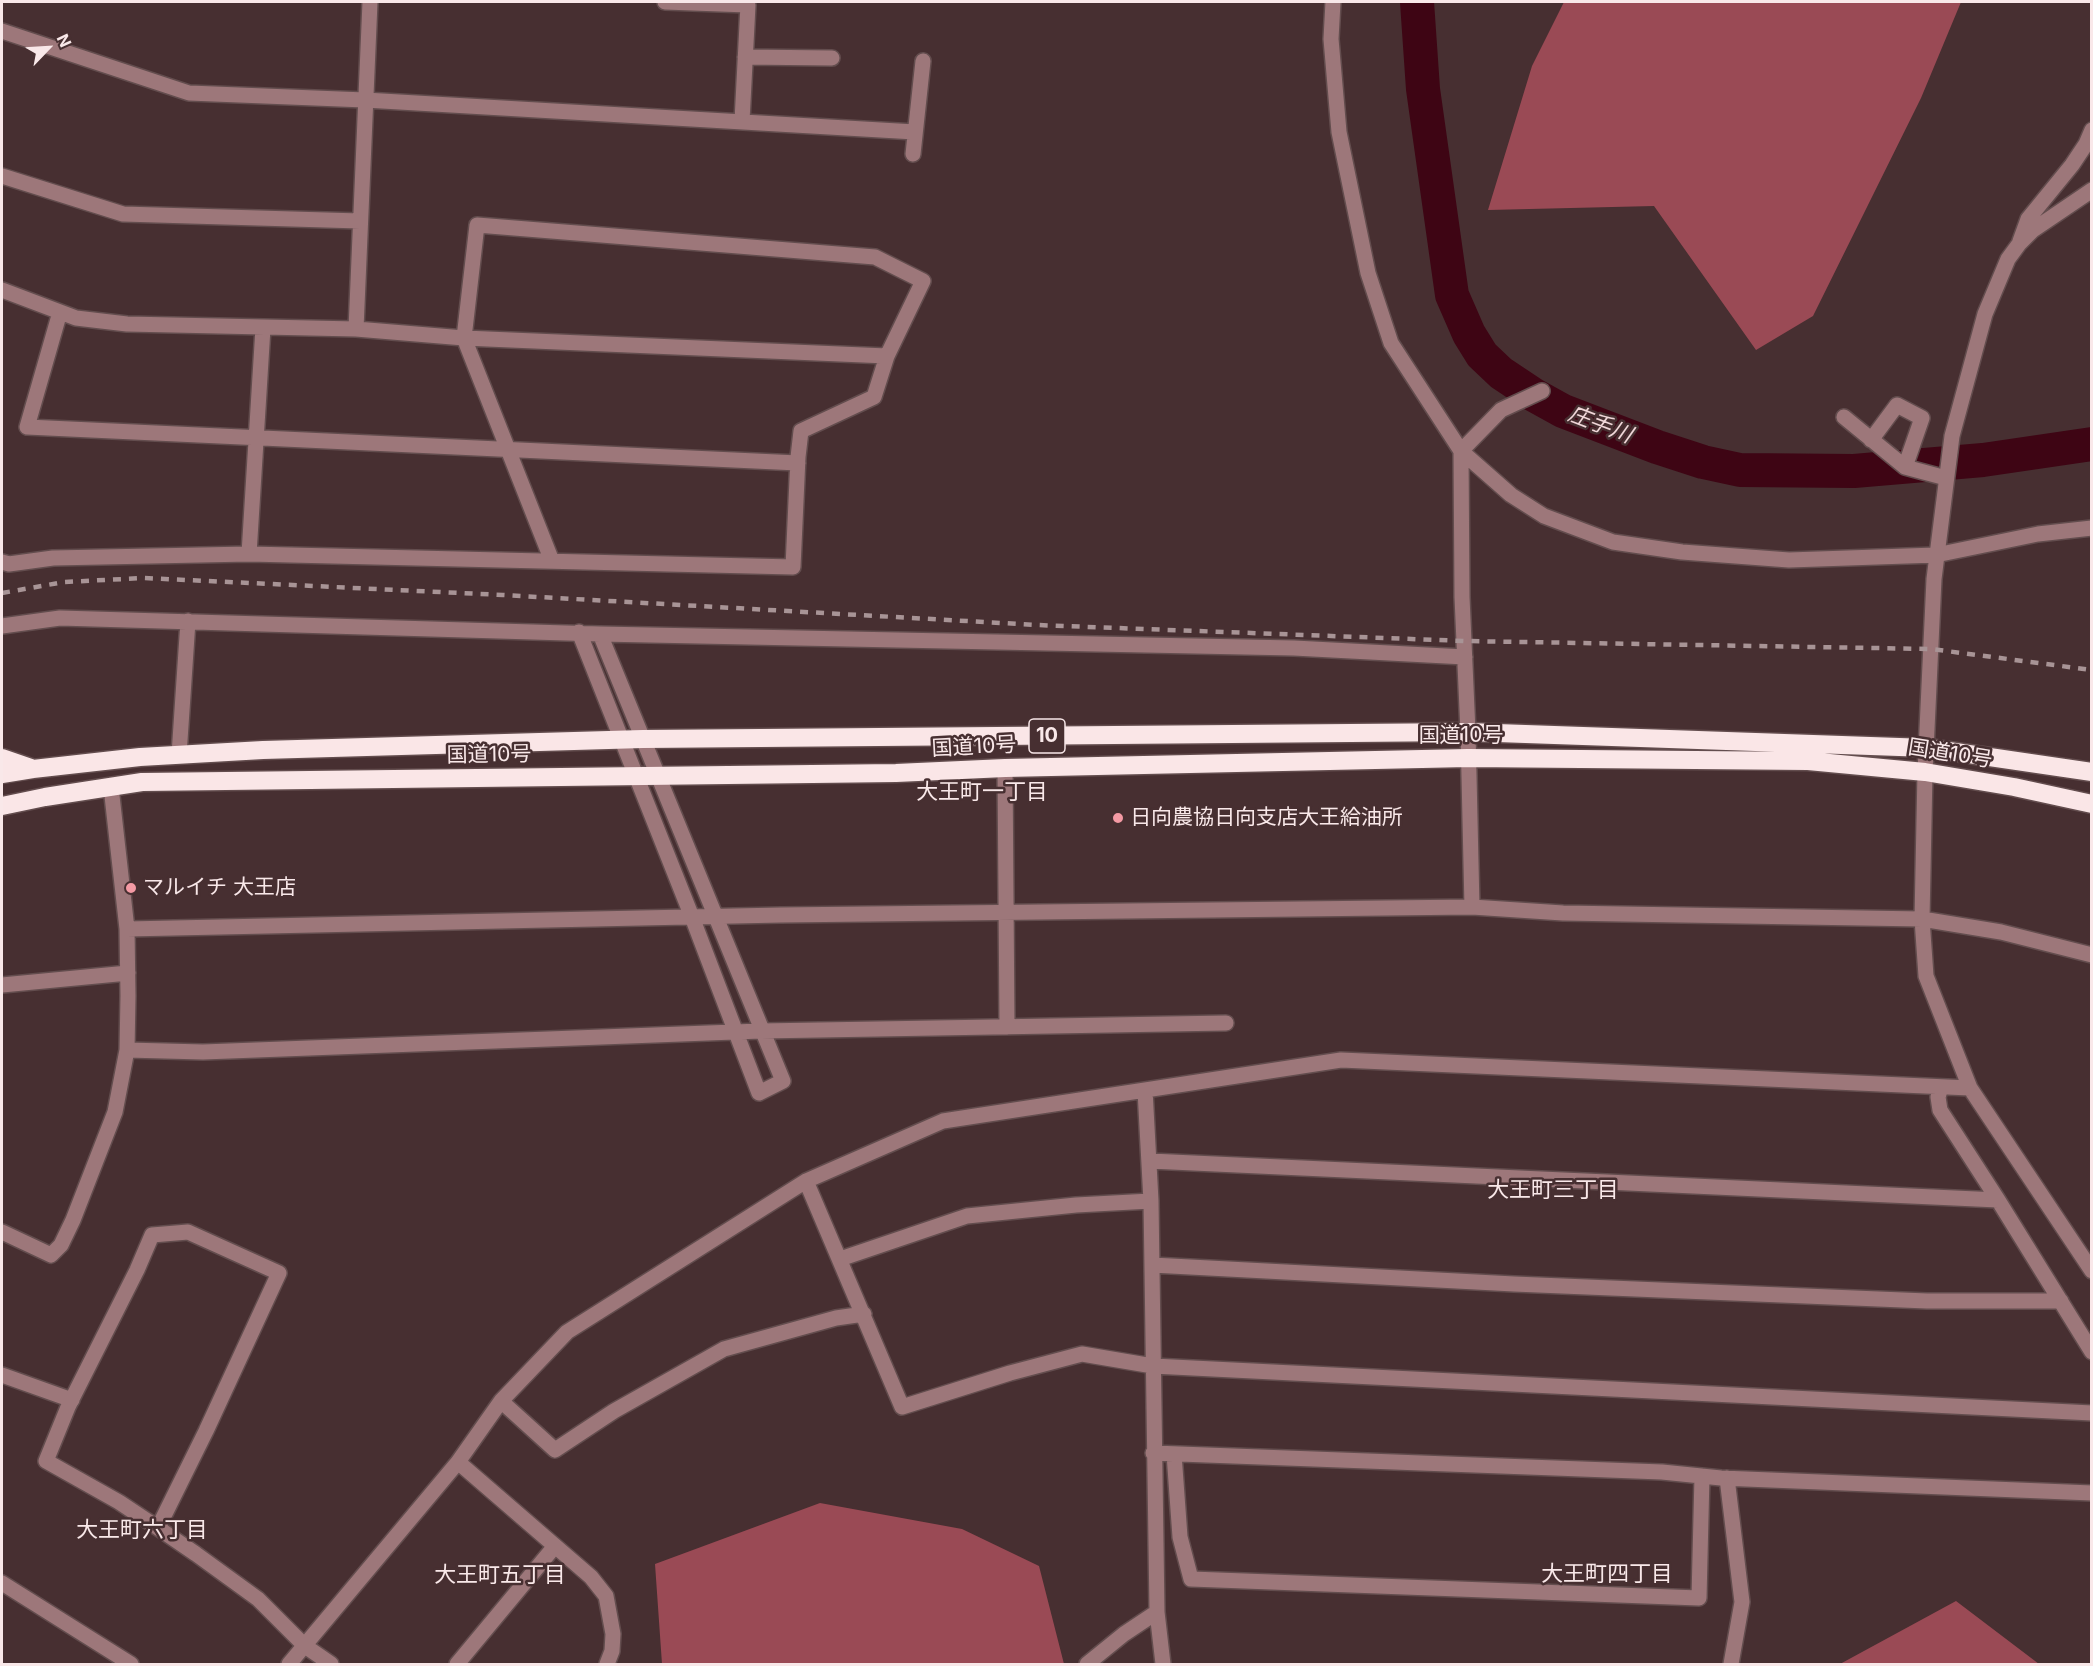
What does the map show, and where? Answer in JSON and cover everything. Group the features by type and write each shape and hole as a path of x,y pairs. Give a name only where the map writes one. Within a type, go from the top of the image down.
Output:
{"highway":[{"name":"国道10号","path":"2,774 140,757 263,750 643,739 1468,732 1928,748 2091,772"},
{"path":"2,758 33,769"},
{"name":"国道10号","path":"2,806 142,782 896,773 1005,768 1468,758 1808,760 1925,772 2014,787 2091,804"}],"street":[{"path":"356,329 364,100 370,2"},
{"path":"665,2 748,5 742,121"},
{"path":"1333,2 1331,39 1339,132 1368,273 1391,342 1461,451 1511,495 1545,516 1613,542 1682,552 1789,560 1936,555 2038,534 2091,528"},
{"path":"2,31 189,93 364,100 915,132"},
{"path":"745,57 832,58"},
{"path":"913,154 923,61"},
{"path":"2091,130 2086,144 2073,165 2028,219 2019,244 2001,273 1985,314 1952,436 1936,555 1925,772 1922,919 1926,976 1970,1088 2091,1271"},
{"path":"2,176 123,214 360,221"},
{"path":"2019,244 2040,225 2091,190"},
{"path":"2,562 9,564 53,558 249,554 794,567 801,430 874,397 887,356 923,281 875,256 477,225 464,338 552,561"},
{"path":"2,290 76,318 127,324 356,329 464,338 887,356"},
{"path":"60,312 27,427 798,463"},
{"path":"249,554 263,328"},
{"path":"1472,907 1461,451 1501,410 1542,391"},
{"path":"1871,440 1897,405 1922,418 1905,467"},
{"path":"1845,417 1905,467 1947,478"},
{"path":"2,626 60,618 600,634 1294,648 1465,657"},
{"path":"179,755 188,621"},
{"path":"579,632 621,741 637,775 759,1093 783,1081 600,634"},
{"path":"1005,768 1007,1027"},
{"path":"2,1232 51,1255 61,1245 74,1220 115,1112 127,1050 128,973 127,929 111,787"},
{"path":"127,929 692,917 1472,907 1563,913 1922,919 2001,932 2091,955"},
{"path":"2,986 128,973"},
{"path":"127,1050 203,1052 761,1030 1226,1023"},
{"path":"289,1665 458,1462 501,1401 567,1332 806,1181 943,1121 1341,1060 1970,1088"},
{"path":"1941,1087 1938,1096 1940,1110 2091,1352"},
{"path":"1144,1090 1151,1201 1156,1612 1163,1665"},
{"path":"1150,1161 1998,1200"},
{"path":"806,1181 902,1407 1010,1373 1082,1354 1153,1366 2091,1413"},
{"path":"840,1259 967,1216 1076,1205 1151,1201"},
{"path":"158,1528 206,1431 279,1272 188,1233 152,1235 72,1400 46,1461 119,1502 258,1599 305,1646 331,1665"},
{"path":"1152,1265 1514,1284 1915,1301 2061,1301"},
{"path":"501,1401 555,1450 614,1411 724,1349 836,1318 864,1314"},
{"path":"2,1375 72,1400"},
{"path":"1153,1453 1662,1472 1727,1478 2091,1493"},
{"path":"1174,1454 1180,1537 1191,1579 1699,1598 1702,1476"},
{"path":"458,1462 591,1577 606,1596 613,1634 612,1651 607,1665"},
{"path":"1727,1478 1742,1602 1731,1665"},
{"path":"458,1665 555,1546"},
{"path":"2,1583 131,1665"},
{"path":"1087,1665 1124,1634 1156,1612"}],"shaded area":[{"path":"1564,2 1961,2 1921,98 1813,316 1756,350 1654,206 1488,210 1532,66"},
{"path":"820,1503 962,1529 1039,1566 1064,1664 662,1664 655,1564"},
{"path":"1956,1601 2039,1664 1840,1664"}],"waterway":[{"name":"庄手川","path":"1417,2 1423,89 1452,295 1469,334 1482,355 1501,373 1534,395 1563,411 1657,447 1703,462 1740,470 1854,471 1983,460 2092,444"}],"railway":[{"path":"2,593 64,582 144,578 503,595 1037,625 1465,641 1931,649 2092,670"}],"place":[{"name":"日向農協日向支店大王給油所","path":"1118,818"},
{"name":"マルイチ 大王店","path":"131,888"}],"district":[{"name":"大王町一丁目","path":"982,792"},
{"name":"大王町三丁目","path":"1553,1190"},
{"name":"大王町六丁目","path":"142,1530"},
{"name":"大王町四丁目","path":"1607,1574"},
{"name":"大王町五丁目","path":"500,1575"}]}
